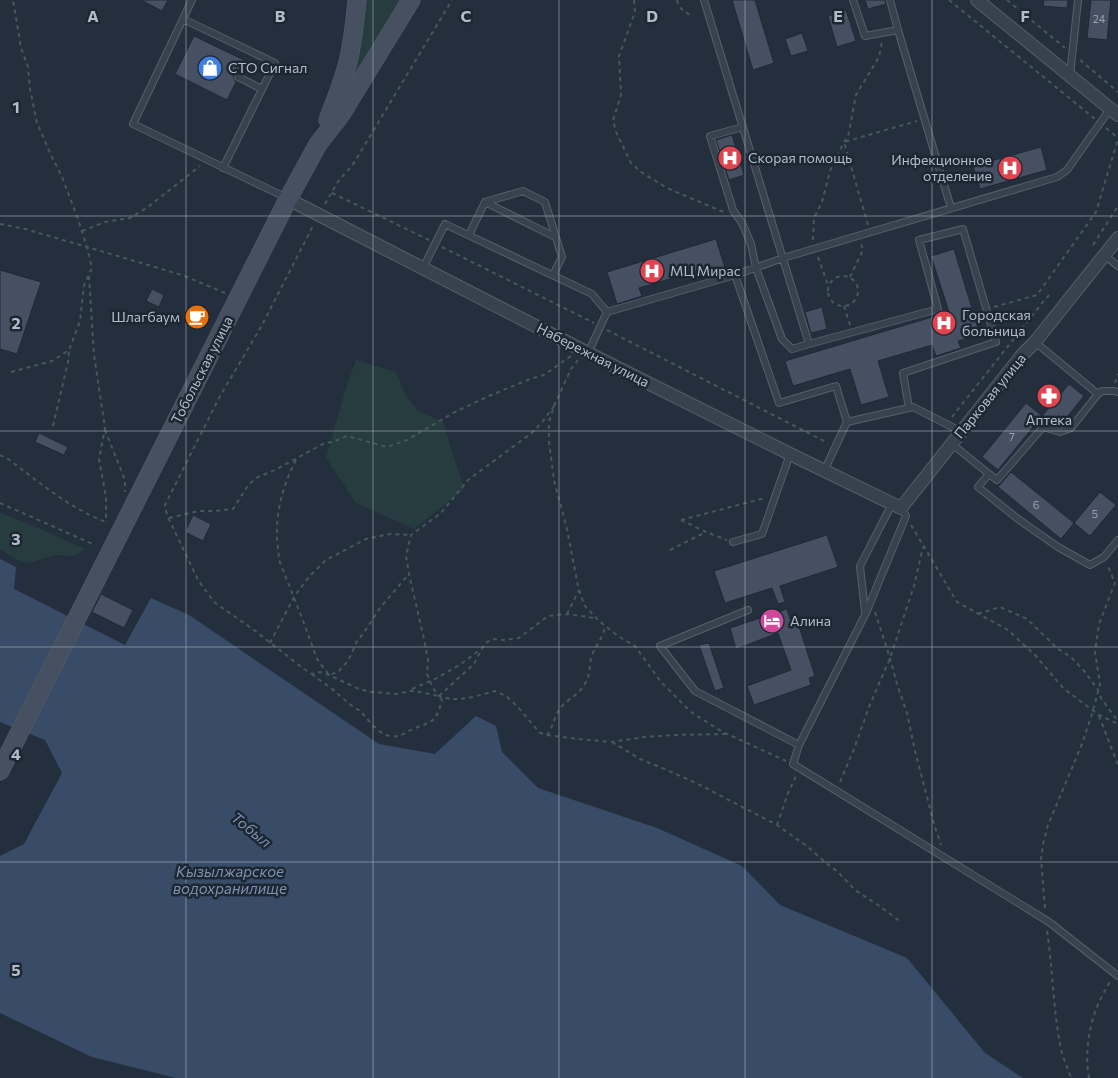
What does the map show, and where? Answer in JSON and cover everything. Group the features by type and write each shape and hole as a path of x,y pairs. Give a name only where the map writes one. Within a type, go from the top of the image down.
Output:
{"street":[{"path":"318,144 348,63 353,37 356,0"},
{"path":"318,144 340,116 411,0"},
{"path":"977,0 1114,112"},
{"name":"Тобольская улица","path":"0,771 88,598 114,525 238,298 318,144"},
{"name":"Набережная улица","path":"288,199 423,268 583,355 790,454 899,509"},
{"name":"Парковая улица","path":"899,509 1118,238"}],"lane":[{"path":"192,0 134,124 288,199"},
{"path":"704,0 809,344"},
{"path":"853,0 865,36 898,30"},
{"path":"890,0 951,208"},
{"path":"1070,76 1078,0"},
{"path":"183,19 274,63 223,168"},
{"path":"238,77 262,89"},
{"path":"583,355 608,312 734,276 783,258 1057,177 1067,170 1100,124 1114,112"},
{"path":"742,127 710,136 733,210 742,222 751,244 756,268 782,339 792,349 938,309 919,240 964,229 996,342 903,373 909,408"},
{"path":"469,235 485,202 524,191 545,202 562,257 554,275"},
{"path":"485,202 555,237"},
{"path":"423,268 445,224 592,294 608,312"},
{"path":"1104,255 1118,266"},
{"path":"734,276 779,403 836,386 846,422 824,471"},
{"path":"1035,342 1098,394"},
{"path":"952,444 997,480 1043,426 1060,432 1071,428 1098,394 1102,391 1118,392"},
{"path":"846,422 913,407 962,432"},
{"path":"733,542 762,534 790,454"},
{"path":"989,474 978,487 1018,519 1058,547 1090,564 1104,557 1118,540"},
{"path":"899,509 866,613 799,745 792,764 1046,920 1116,975"},
{"path":"866,613 860,566 899,509"},
{"path":"748,610 660,646 694,691 799,745"}],"path":[{"path":"13,0 21,48 28,67 37,124 62,177 82,231 92,268 84,285 80,321 69,350 53,426"},
{"path":"411,535 406,556 428,660 427,674 433,688 442,700 438,713 432,722 409,731 404,735 390,736 382,733 360,711 339,694 214,602 198,580 165,506 220,396 261,327 318,214 339,180 352,166 452,0"},
{"path":"634,0 635,12 619,56 622,95 613,120 616,132 631,163 641,172 668,188 721,212 734,212"},
{"path":"677,0 682,10 690,15"},
{"path":"950,0 1118,139 1096,212 1037,295 986,310"},
{"path":"1007,0 1118,92"},
{"path":"828,286 832,280 843,275 850,277 856,284 858,293 852,302 844,306 838,305 831,300 828,286 814,249 814,218 822,202 830,171 848,137 856,95 879,57 883,37"},
{"path":"844,142 922,119"},
{"path":"844,142 870,232"},
{"path":"82,231 106,222 130,218 148,207 208,160"},
{"path":"332,193 601,327 835,447"},
{"path":"1093,245 1118,206"},
{"path":"0,224 25,229 182,275 238,298"},
{"path":"850,277 863,250 858,236"},
{"path":"89,274 94,355 104,428 125,480 125,493"},
{"path":"946,424 1046,298 1052,293"},
{"path":"844,306 852,332"},
{"path":"11,372 52,361 69,350"},
{"path":"169,518 198,511 215,512 233,509 249,484 258,477 296,460 323,444 347,436 386,447 407,440 455,412 489,396 544,375 574,354"},
{"path":"583,355 571,369 554,406 549,422 549,442 554,480 584,605 605,626 635,646 662,682 691,712 728,734 792,764"},
{"path":"270,644 294,597 308,578 326,560 366,538 390,534 411,535 441,513 468,480 533,432 544,421 554,406"},
{"path":"104,428 99,459 106,497 114,525"},
{"path":"0,455 74,507 114,525"},
{"path":"296,460 288,475 278,514 277,538 279,560 316,659 329,675"},
{"path":"733,542 681,520 776,495"},
{"path":"0,503 95,545"},
{"path":"899,509 957,602 1008,630 1036,656 1063,688 1099,715 1118,724"},
{"path":"670,550 706,532"},
{"path":"836,791 890,658 914,586 923,546"},
{"path":"1071,1078 1062,1051 1055,1013 1041,859 1048,825 1082,744 1100,684 1095,652 1099,624 1116,583 1104,557"},
{"path":"329,675 338,672 347,662 356,643 380,608 409,574"},
{"path":"567,614 579,590"},
{"path":"871,599 907,712 915,751 940,843 954,863"},
{"path":"978,614 1000,607 1027,619 1085,672 1098,690 1101,698 1118,720"},
{"path":"439,696 474,664 486,643 494,639 520,638 548,616 567,614 596,618"},
{"path":"547,735 552,729 560,707 580,691 585,684 592,656 604,635 605,626"},
{"path":"312,674 320,672 359,689 371,692 397,694 430,681 461,664 483,648"},
{"path":"410,690 450,699 473,697 495,690 506,696 540,733 547,735 612,742 651,737 728,734"},
{"path":"1099,715 1118,765"},
{"path":"612,742 640,759 698,784 777,825 808,847 838,872 855,890 878,904 900,922"},
{"path":"777,825 788,793 800,769"},
{"path":"1089,1078 1088,1037 1095,1011 1116,975"}],"green space":[{"path":"363,0 406,0 342,100"},
{"path":"356,360 396,372 404,392 418,411 443,422 464,489 414,529 356,503 326,458"},
{"path":"0,513 85,549 74,556 55,555 29,563 15,559 0,549"}],"water":[{"name":"Кызылжарское водохранилище","path":"0,559 16,567 14,589 125,645 151,598 189,615 379,744 435,754 476,716 496,726 502,752 538,788 657,828 742,866 780,905 907,958 985,1053 1023,1078 176,1078 92,1057 0,1013 0,856 24,844 62,773 45,740 0,722"}],"building":[{"path":"141,0 168,0 162,11"},
{"path":"732,0 755,0 774,63 753,70"},
{"path":"865,0 885,0 886,4 868,9"},
{"path":"1044,0 1068,0 1067,8 1043,6"},
{"path":"1091,0 1111,0 1107,40 1087,38"},
{"path":"846,10 856,41 837,47 828,16"},
{"path":"802,33 808,51 791,56 785,39"},
{"name":"СТО Сигнал","path":"194,36 246,61 240,73 233,75 236,82 227,100 175,74"},
{"name":"Скорая помощь","path":"732,135 744,175 729,180 716,140"},
{"name":"Инфекционное отделение","path":"1041,147 1047,170 980,189 973,166"},
{"name":"МЦ Мирас","path":"716,239 726,271 702,278 700,270 639,288 642,296 617,304 607,272"},
{"name":"Городская больница","path":"954,249 980,335 958,341 961,348 936,356 932,345 878,361 889,397 861,405 850,369 793,386 785,361 949,312 931,256"},
{"path":"0,270 41,282 17,354 0,349"},
{"path":"152,289 164,295 159,307 146,301"},
{"name":"Шлагбаум","path":"194,304 209,311 201,329 185,322"},
{"path":"822,307 827,329 811,333 805,312"},
{"path":"1069,384 1084,396 1059,427 1042,416"},
{"path":"1026,403 1042,416 998,470 982,457"},
{"path":"39,433 68,447 64,455 35,442"},
{"path":"1011,472 1074,523 1061,539 998,487"},
{"path":"1100,492 1116,505 1090,536 1074,523"},
{"path":"193,515 211,524 203,541 185,532"},
{"path":"827,535 838,567 780,586 785,602 778,604 772,588 725,603 714,571"},
{"path":"101,594 133,610 124,628 92,612"},
{"path":"787,609 791,622 797,620 815,676 809,678 811,685 754,705 747,686 791,670 778,633 736,649 730,628"},
{"path":"709,643 724,688 715,691 699,645"}],"place":[{"name":"СТО Сигнал","path":"210,68"},
{"name":"Скорая помощь","path":"730,158"},
{"name":"Инфекционное отделение","path":"1010,168"},
{"name":"МЦ Мирас","path":"652,271"},
{"name":"Шлагбаум","path":"197,317"},
{"name":"Городская больница","path":"944,323"},
{"name":"Аптека","path":"1049,396"},
{"name":"Алина","path":"772,621"}],"water label":[{"name":"Тобыл","path":"251,830"}]}
